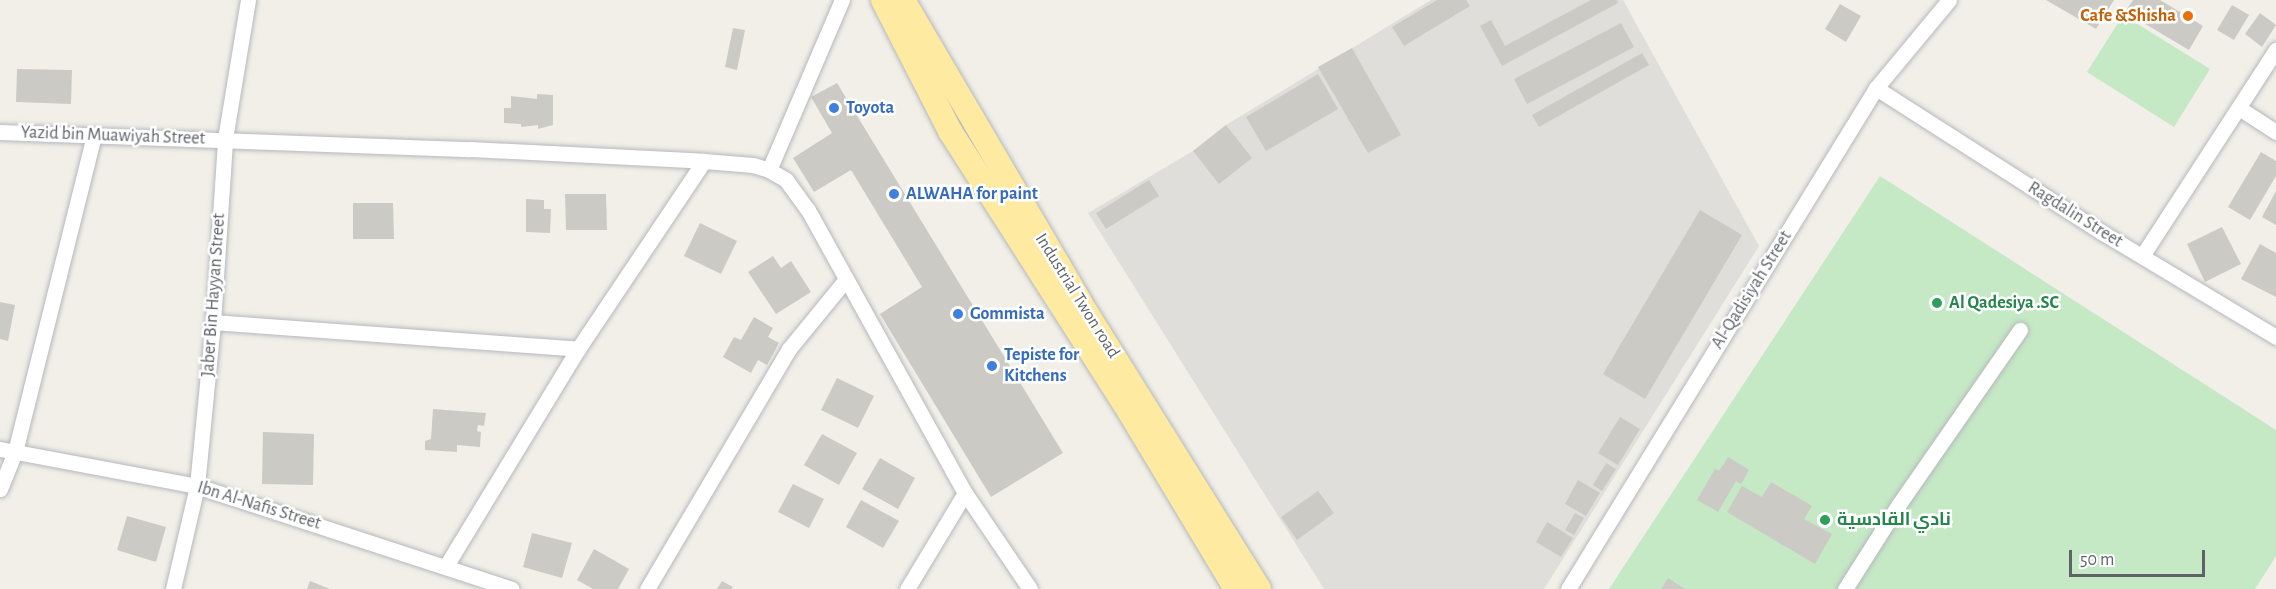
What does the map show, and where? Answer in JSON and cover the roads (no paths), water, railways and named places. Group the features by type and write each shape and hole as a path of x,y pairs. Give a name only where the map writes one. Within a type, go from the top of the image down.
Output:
{"highway":[{"name":"Industrial Twon road","path":"883,0 950,131 1128,411 1236,589"},
{"name":"Industrial Twon road","path":"903,0 1070,285 1259,589"}],"street":[{"name":"Jaber Bin Hayyan Street","path":"173,589 197,486 213,322 225,139 248,0"},
{"path":"842,0 769,170 786,180 808,210 965,493 1030,589"},
{"name":"Al-Qadisiyah Street","path":"1568,589 1876,88 1949,0"},
{"path":"2142,256 2276,50"},
{"name":"Ragdalin Street","path":"1876,88 2142,256 2276,337"},
{"path":"2239,108 2276,132"},
{"name":"Yazid bin Muawiyah Street","path":"0,132 225,139 704,161 753,165 769,170"},
{"path":"0,489 8,450 94,135"},
{"path":"446,566 578,349 704,161"},
{"path":"647,589 789,349 846,279"},
{"path":"213,322 578,349"},
{"path":"1845,589 1899,504 2020,330"},
{"name":"Ibn Al-Nafis Street","path":"8,450 197,486 512,589"},
{"path":"907,589 965,493"}],"place":[{"name":"Cafe &Shisha","path":"2188,16"},
{"name":"Toyota","path":"834,108"},
{"name":"ALWAHA for paint","path":"894,194"},
{"name":"Al Qadesiya .SC","path":"1937,303"},
{"name":"Gommista","path":"958,314"},
{"name":"Tepiste for Kitchens","path":"992,366"},
{"name":"نادي القادسية","path":"1825,520"}]}
